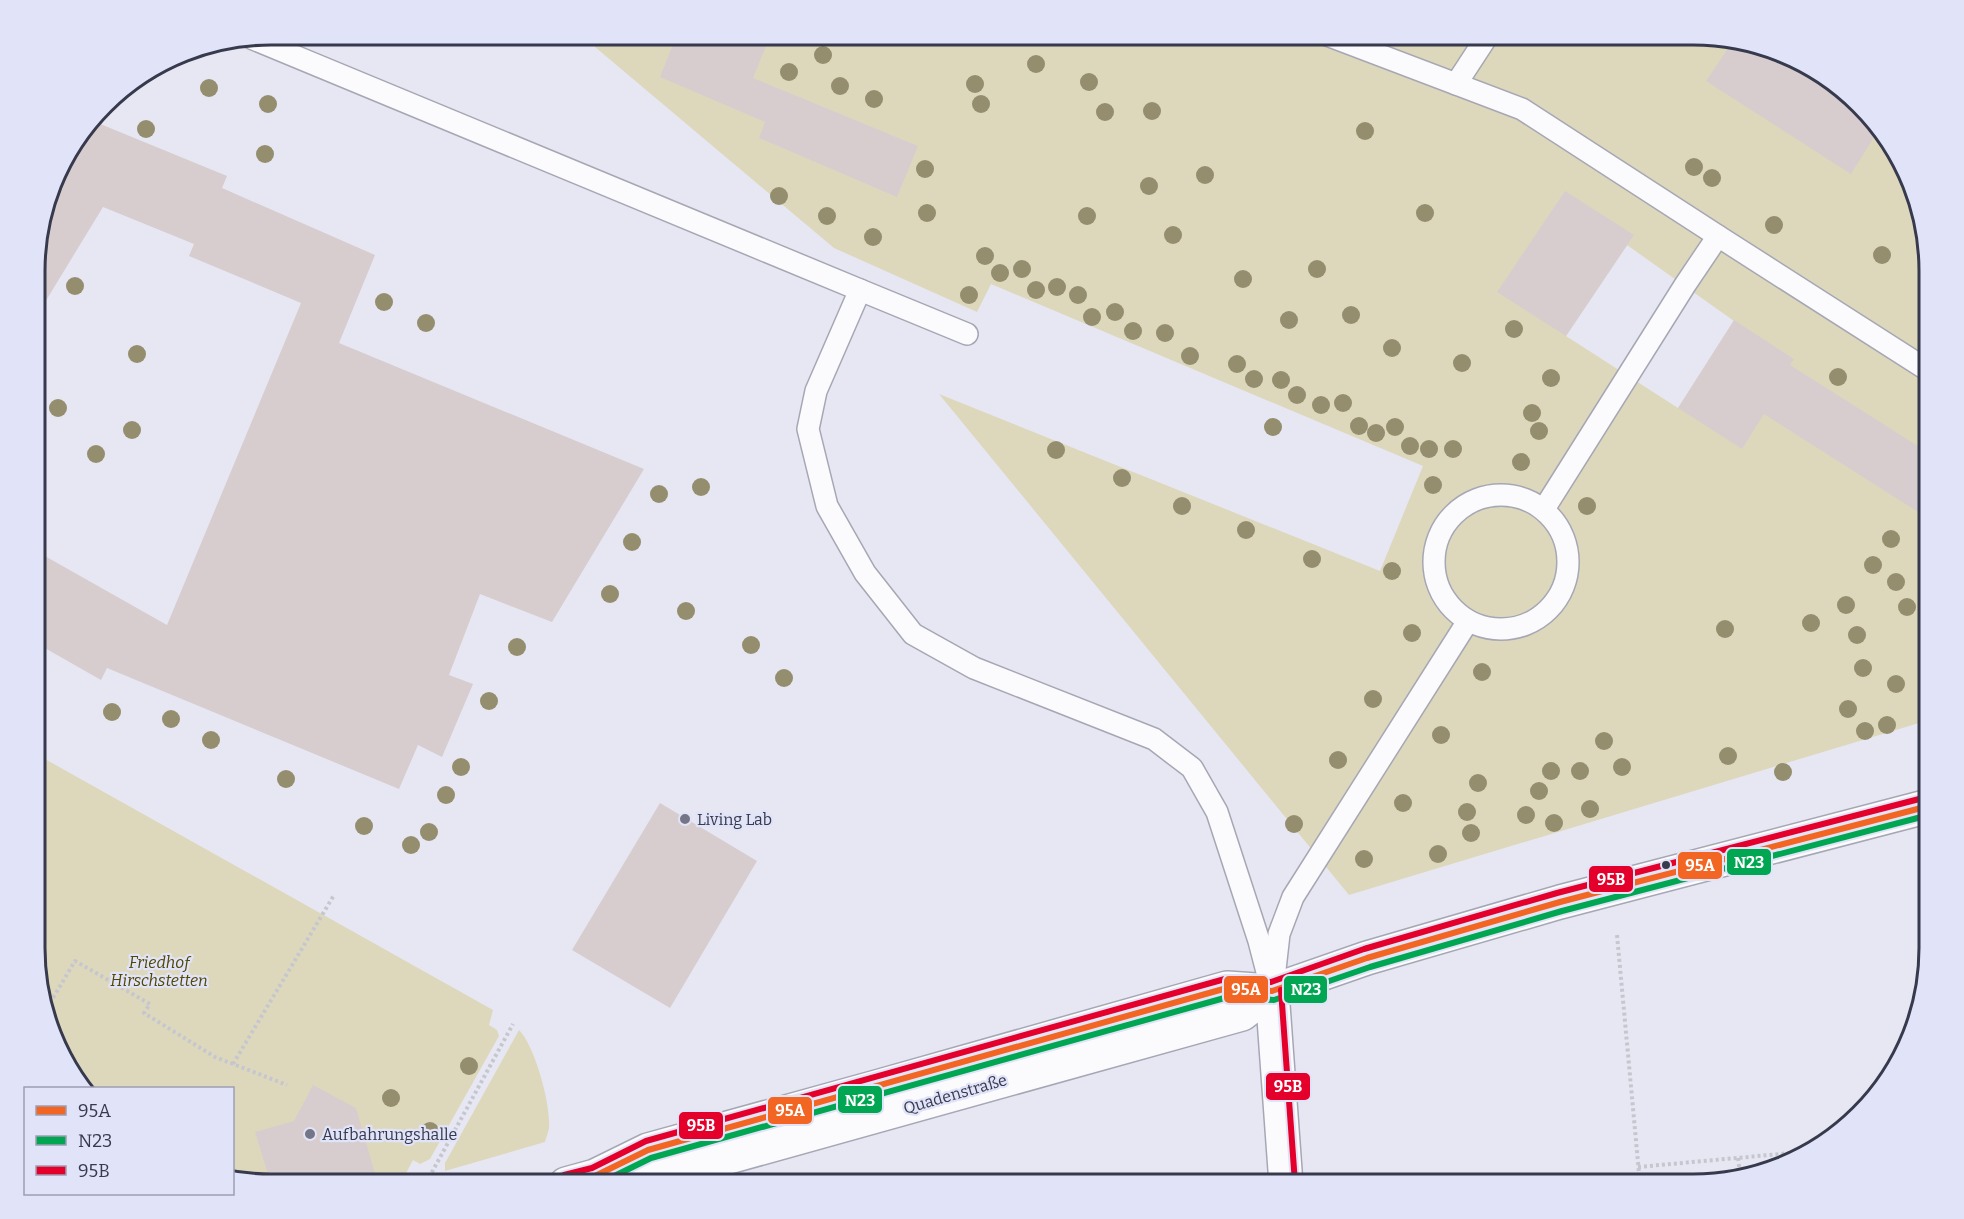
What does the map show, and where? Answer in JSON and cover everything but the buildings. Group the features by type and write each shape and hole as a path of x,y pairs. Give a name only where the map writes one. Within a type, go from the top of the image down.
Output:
{"street":[{"name":"Quadenstraße","path":"668,1174 1242,1014 1272,991 1367,958 1560,902 1919,809"},
{"name":"Quadenstraße","path":"599,1174 648,1150 1227,987 1272,991"},
{"path":"1272,991 1285,1174"}],"lane":[{"path":"269,45 967,334"},
{"path":"1355,45 1522,109 1919,365"},
{"path":"1456,84 1481,45"},
{"path":"1544,509 1718,236"},
{"path":"860,291 816,391 808,429 827,506 865,573 913,634 974,668 1154,739 1192,768 1217,812 1259,940 1272,991"},
{"path":"1495,495 1521,497 1544,509 1562,531 1569,559 1565,587 1549,611 1525,626 1496,630 1468,621 1447,603 1435,577 1434,558 1437,539 1450,518 1470,501 1495,495"},
{"path":"1272,991 1279,934 1293,897 1468,621"}],"path":[{"path":"233,1064 334,895"},
{"path":"1617,935 1639,1174"},
{"path":"51,1001 75,961 150,1004 144,1013 215,1057 287,1085"},
{"path":"431,1174 513,1024"},
{"path":"1638,1167 1788,1153"},
{"path":"1738,1158 1739,1169"}],"green space":[{"path":"595,45 1708,45 1737,49 1780,62 1806,75 1831,92 1853,111 1872,133 1889,158 1902,184 1915,227 1919,256 1919,723 1349,895 939,394 1380,571 1423,466 991,284 977,312 834,248","holes":["1627,245 1734,321 1678,408 1566,336"]},
{"name":"Friedhof Hirschstetten","path":"45,759 493,1010 489,1025 497,1030 499,1036 430,1159 420,1164 413,1160 406,1174 256,1174 234,1171 234,1087 93,1087 75,1061 62,1035 49,992 45,963"},
{"path":"519,1030 531,1049 545,1091 549,1128 545,1142 445,1171 445,1163"}],"transit line":[{"name":"95B","path":"568,1174 592,1168 646,1141 1225,979 1271,982 1364,949 1557,893 1919,799"},
{"name":"95A","path":"599,1174 648,1150 1227,988 1272,991 1367,958 1560,902 1919,809"},
{"name":"N23","path":"618,1174 651,1158 1228,997 1274,1000 1370,967 1562,911 1919,818"},
{"name":"95B","path":"1281,990 1294,1174"}],"place":[{"name":"Living Lab","path":"685,819"},
{"name":"Aufbahrungshalle","path":"310,1134"}]}
